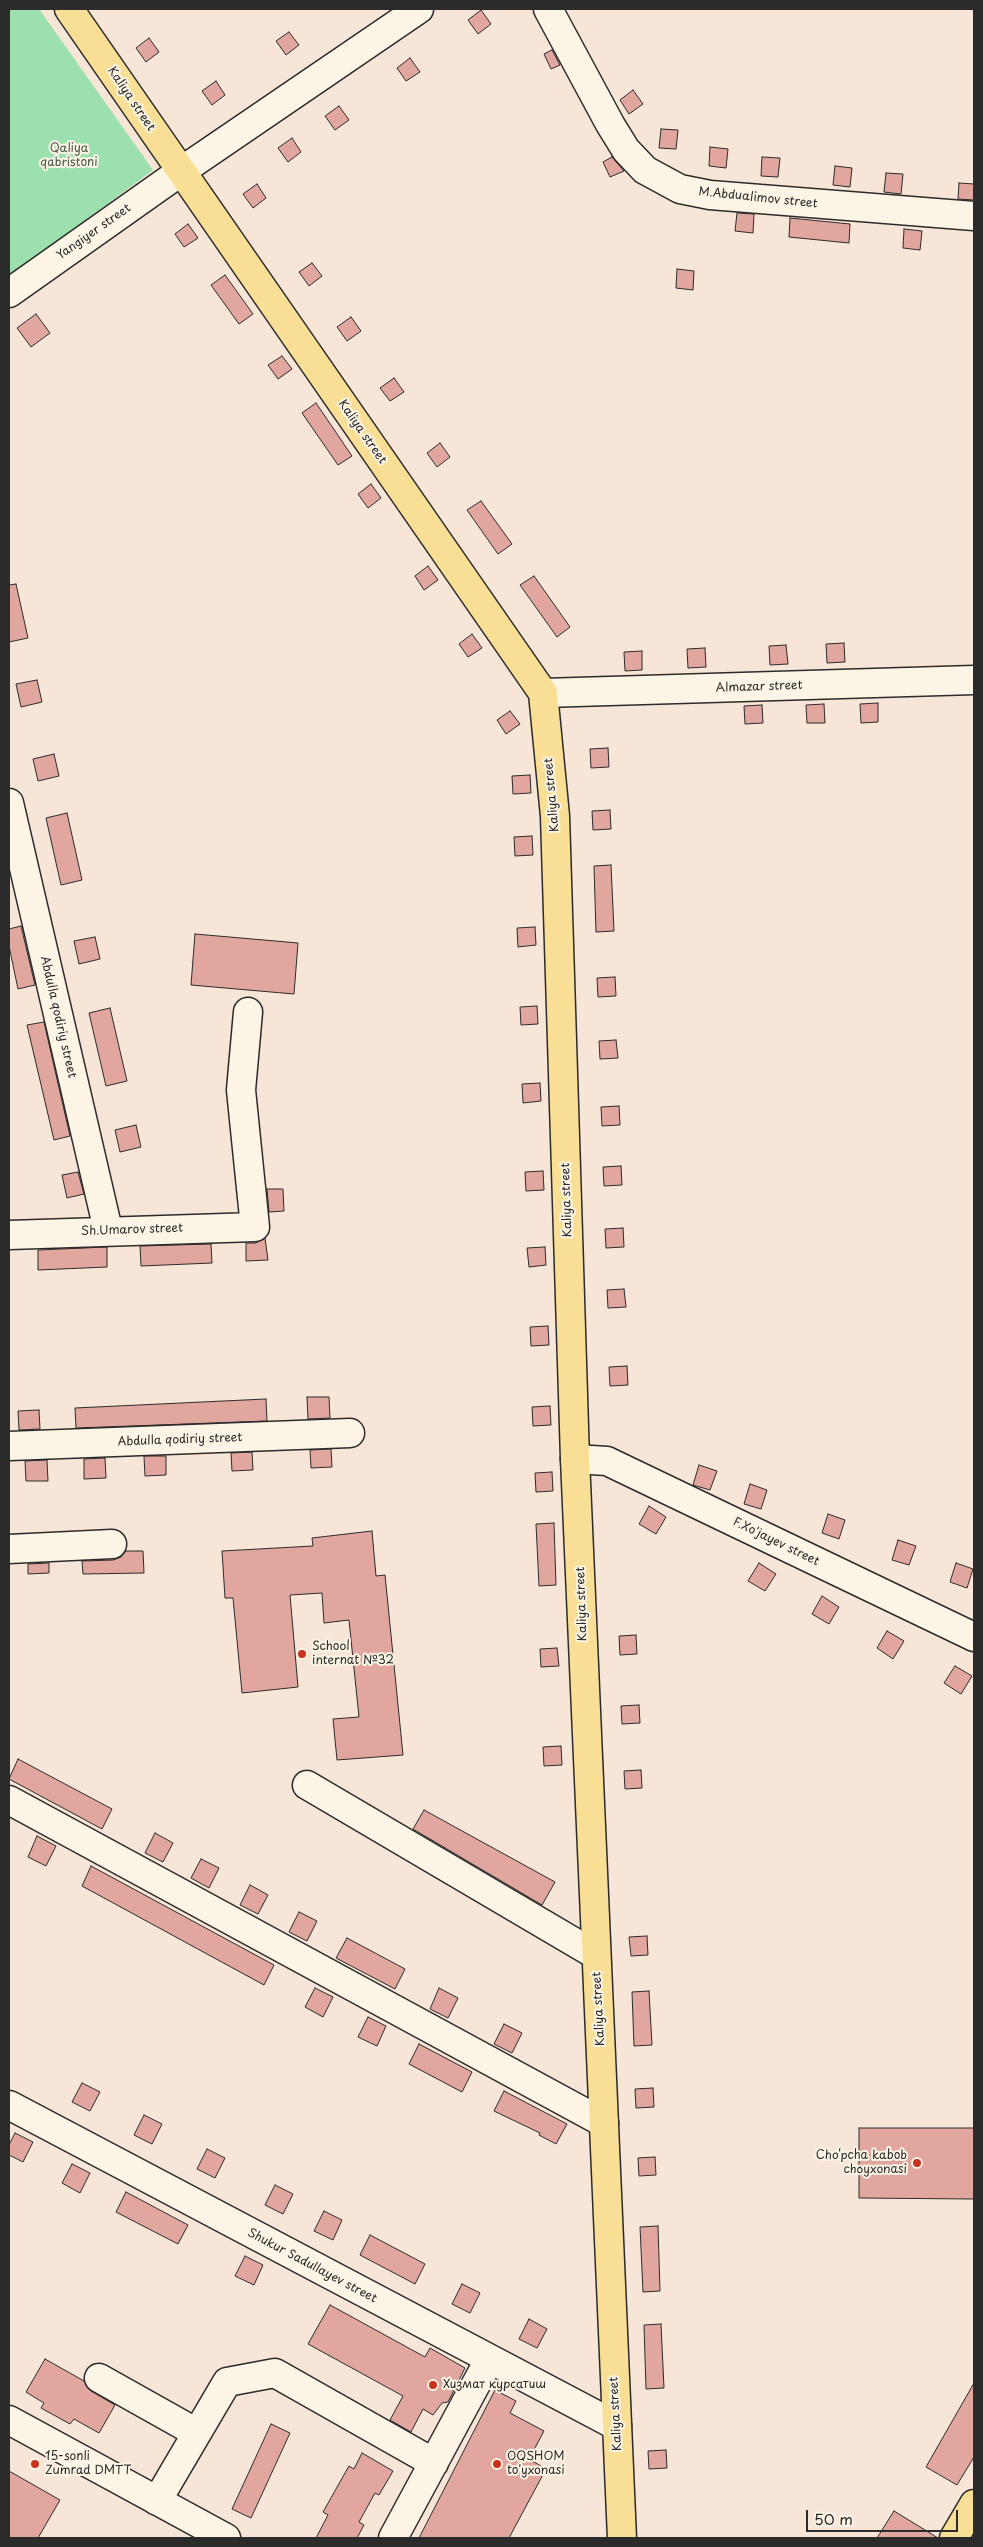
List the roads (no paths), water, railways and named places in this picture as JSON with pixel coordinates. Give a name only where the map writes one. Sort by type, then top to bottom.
[{"type":"main road","name":"Kaliya street","points":[[68,9],[543,693],[555,816],[575,1459],[622,2538]]},
{"type":"main road","points":[[954,2538],[974,2504]]},
{"type":"street","name":"Yangiyer street","points":[[9,293],[180,172],[419,9]]},
{"type":"street","name":"M.Abdualimov street","points":[[548,9],[626,150],[645,170],[680,189],[710,195],[974,216]]},
{"type":"street","name":"Almazar street","points":[[543,693],[974,680]]},
{"type":"street","name":"Abdulla qodiriy street","points":[[9,803],[108,1230]]},
{"type":"street","name":"Sh.Umarov street","points":[[9,1235],[108,1230],[255,1227],[241,1090],[248,1012]]},
{"type":"street","name":"Abdulla qodiriy street","points":[[9,1446],[350,1433]]},
{"type":"street","name":"F.Хo'jayev street","points":[[575,1459],[607,1461],[974,1637]]},
{"type":"street","points":[[9,1548],[112,1544]]},
{"type":"street","points":[[307,1785],[596,1955]]},
{"type":"street","points":[[9,1800],[604,2123]]},
{"type":"street","name":"Shukur Sadullayev street","points":[[9,2105],[617,2426]]},
{"type":"street","points":[[393,2538],[489,2360]]},
{"type":"street","points":[[158,2501],[227,2382],[275,2373],[434,2463]]},
{"type":"street","points":[[98,2378],[197,2433]]},
{"type":"street","points":[[9,2420],[226,2538]]},
{"type":"place","name":"School internat №32","points":[[302,1654]]},
{"type":"place","name":"Cho‘pcha kabob choyxonasi","points":[[917,2163]]},
{"type":"place","name":"Хизмат курсатиш","points":[[433,2385]]},
{"type":"place","name":"15-sonli Zumrad DMTT","points":[[35,2464]]},
{"type":"place","name":"OQSHOM to'yxonasi","points":[[497,2464]]},
{"type":"park label","name":"Qaliya qabristoni","points":[[69,156]]}]
